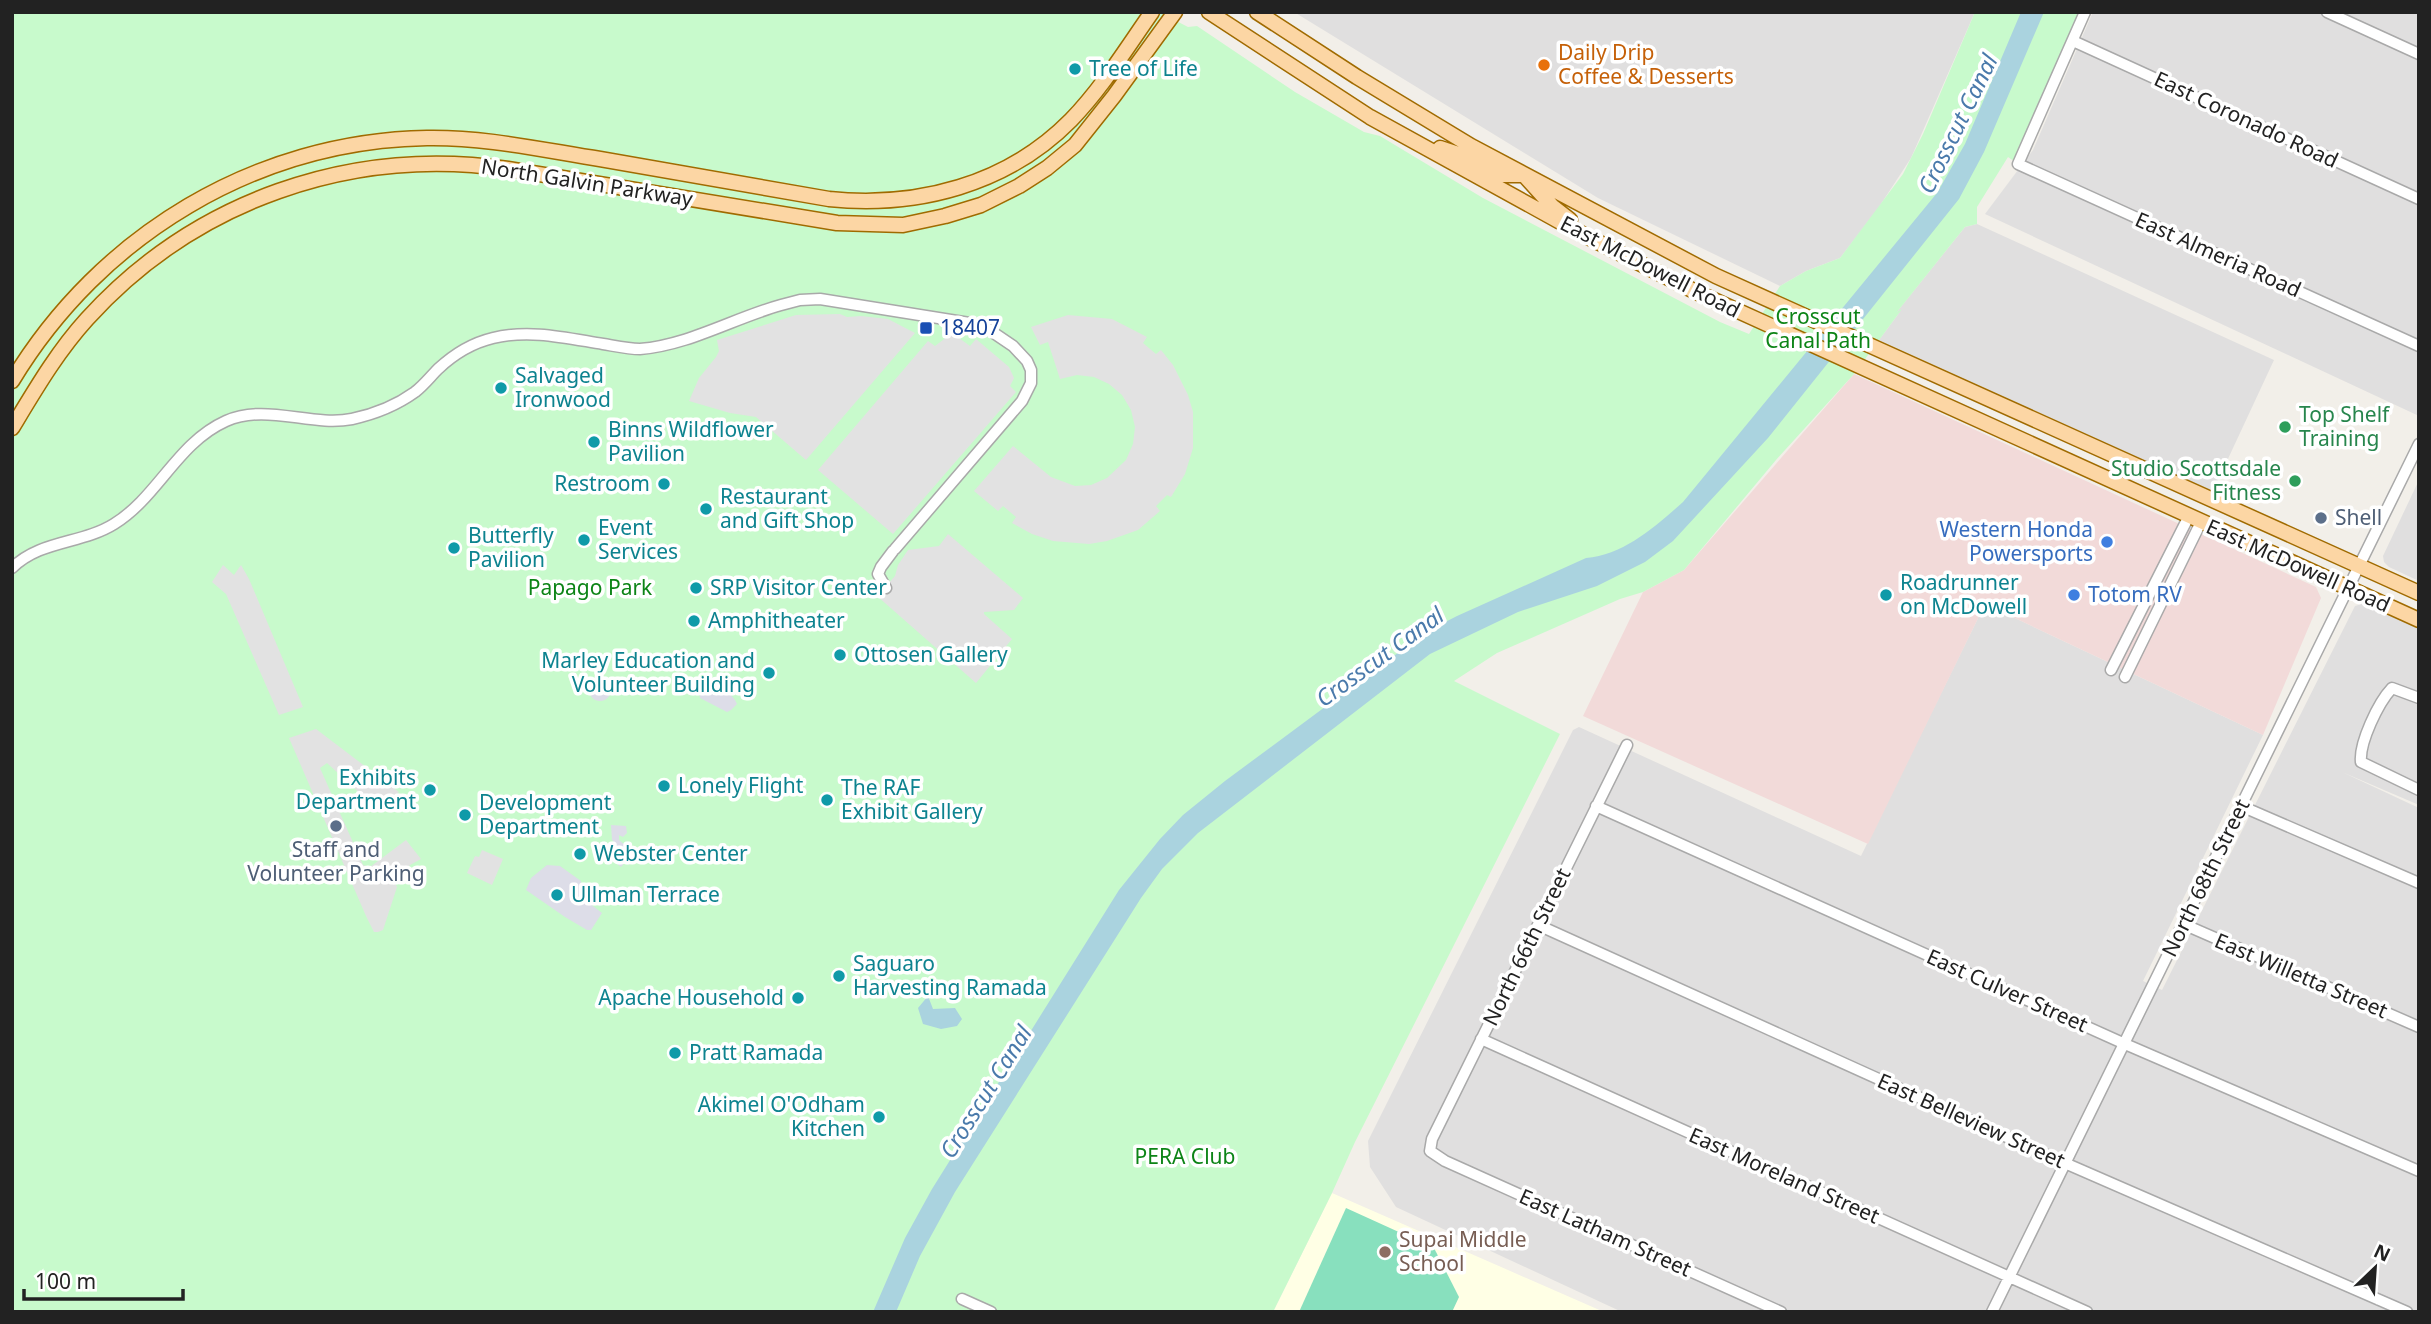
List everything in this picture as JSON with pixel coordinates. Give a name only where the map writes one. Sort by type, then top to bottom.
[{"type":"main road","name":"North Galvin Parkway","points":[[12,381],[59,314],[88,282],[120,254],[170,216],[199,199],[235,180],[288,162],[330,150],[372,143],[450,139],[500,143],[829,199],[875,201],[920,198],[965,186],[992,175],[1046,142],[1084,105],[1152,12]]},
{"type":"main road","name":"North Galvin Parkway","points":[[12,428],[39,383],[76,331],[126,279],[198,227],[241,204],[279,189],[360,169],[407,164],[459,163],[836,223],[903,225],[963,212],[998,197],[1032,178],[1062,156],[1086,134],[1175,12]]},
{"type":"main road","name":"East McDowell Road","points":[[1209,12],[1370,117],[1605,246],[1694,291],[2419,620]]},
{"type":"main road","name":"East McDowell Road","points":[[1256,12],[1436,126],[1716,276],[2419,593]]},
{"type":"main road","points":[[1408,138],[1458,154],[1496,175],[1524,175],[1552,206],[1605,246]]},
{"type":"main road","points":[[2165,506],[2175,482]]},
{"type":"street","points":[[2073,41],[2085,12]]},
{"type":"street","points":[[2327,12],[2419,54]]},
{"type":"street","name":"East Almeria Road","points":[[2073,41],[2018,164],[2419,346]]},
{"type":"street","name":"East Coronado Road","points":[[2073,41],[2419,199]]},
{"type":"street","points":[[12,568],[40,549],[95,533],[112,525],[134,508],[199,436],[229,419],[258,414],[330,421],[351,419],[380,411],[417,391],[452,357],[468,347],[495,337],[536,333],[638,349],[662,346],[770,308],[800,300],[820,299],[982,325],[1019,352],[1031,370],[1029,390],[968,467],[881,567],[878,574],[886,589]]},
{"type":"street","name":"North 68th Street","points":[[1992,1312],[2419,444]]},
{"type":"street","points":[[2112,670],[2195,519]]},
{"type":"street","points":[[2125,677],[2195,519]]},
{"type":"street","points":[[2419,698],[2392,688],[2383,698],[2360,752],[2361,762],[2419,790]]},
{"type":"street","name":"North 66th Street","points":[[1430,1151],[1432,1139],[1627,745]]},
{"type":"street","name":"East Culver Street","points":[[1596,806],[2125,1044],[2419,1171]]},
{"type":"street","points":[[2241,806],[2419,883]]},
{"type":"street","name":"East Willetta Street","points":[[2183,924],[2419,1027]]},
{"type":"street","name":"East Belleview Street","points":[[1538,925],[2065,1163],[2407,1312]]},
{"type":"street","name":"East Moreland Street","points":[[1481,1039],[2087,1312]]},
{"type":"street","name":"East Latham Street","points":[[1430,1151],[1445,1161],[1781,1312]]},
{"type":"street","points":[[962,1299],[991,1312]]},
{"type":"shaded area","points":[[1294,12],[1975,12],[1911,158],[1877,210],[1840,258],[1806,271],[1780,286],[1598,198]]},
{"type":"shaded area","points":[[2093,12],[2419,12],[2419,416],[1985,214],[2033,150]]},
{"type":"shaded area","points":[[1977,224],[2274,360],[2213,491],[1879,340],[1899,313],[1892,318],[1965,227]]},
{"type":"shaded area","points":[[840,314],[847,317],[888,319],[915,333],[806,460],[756,417],[730,413],[689,401],[699,378],[719,351],[717,340],[796,315]]},
{"type":"shaded area","points":[[1068,315],[1112,319],[1147,337],[1143,343],[1156,354],[1161,350],[1173,365],[1193,412],[1193,448],[1185,474],[1171,497],[1167,495],[1156,506],[1160,511],[1138,530],[1089,544],[1053,541],[1032,534],[1012,523],[1016,517],[1003,506],[998,511],[974,491],[1013,446],[1051,477],[1075,486],[1091,485],[1107,478],[1126,460],[1133,444],[1135,427],[1131,410],[1122,395],[1109,384],[1094,377],[1077,375],[1060,379],[1048,342],[1040,345],[1031,327]]},
{"type":"shaded area","points":[[952,333],[970,346],[976,339],[1009,367],[1014,378],[1010,386],[1016,392],[893,534],[818,470],[928,341],[935,346]]},
{"type":"shaded area","points":[[1854,374],[2316,587],[2321,598],[2263,735],[1985,604],[1868,844],[1583,716],[1643,592],[1684,570]]},
{"type":"shaded area","points":[[2419,480],[2419,581],[2389,567],[2383,556]]},
{"type":"shaded area","points":[[948,534],[1023,598],[1014,610],[984,612],[1012,639],[976,683],[877,596],[895,576],[898,565],[908,550],[939,546]]},
{"type":"shaded area","points":[[223,565],[234,575],[241,565],[249,579],[303,707],[279,715],[226,594],[212,582]]},
{"type":"shaded area","points":[[2365,603],[2419,628],[2419,805],[2342,772],[2419,808],[2419,1312],[1622,1312],[1396,1207],[1370,1167],[1368,1141],[1573,730],[1579,727],[1861,856],[1985,604],[2263,735],[2143,981],[2162,990],[2355,606]]},
{"type":"shaded area","points":[[706,676],[719,680],[735,700],[737,704],[731,710],[727,712],[700,698],[697,682]]},
{"type":"shaded area","points":[[596,679],[604,679],[611,686],[611,694],[604,701],[596,701],[589,694],[589,686]]},
{"type":"shaded area","name":"Staff and Volunteer Parking","points":[[316,729],[399,792],[379,811],[327,763],[320,768],[363,865],[370,867],[406,840],[421,859],[410,865],[394,881],[397,887],[383,930],[378,932],[374,932],[366,916],[289,738]]},
{"type":"shaded area","points":[[611,825],[626,826],[627,833],[623,837],[619,835],[619,840],[633,852],[621,867],[616,863],[624,853],[614,847],[616,844],[612,840]]},
{"type":"shaded area","name":"Staff and Volunteer Parking","points":[[482,850],[503,859],[492,885],[467,873],[475,856],[479,857]]},
{"type":"shaded area","name":"Ullman Terrace","points":[[547,865],[560,866],[581,881],[580,900],[602,913],[591,930],[565,917],[526,890],[531,878]]},
{"type":"shaded area","name":"Supai Middle School","points":[[1332,1193],[1604,1312],[1273,1312]]},
{"type":"green space","name":"Papago Park","points":[[12,12],[1159,12],[1188,27],[1197,26],[1295,92],[1364,132],[1380,136],[1483,198],[1720,322],[1749,334],[1780,286],[1806,271],[1840,258],[1903,174],[1975,12],[2085,12],[2018,164],[2008,157],[1977,207],[1977,224],[1965,227],[1897,312],[1902,309],[1854,374],[1776,460],[1684,570],[1643,592],[1620,599],[1497,653],[1454,681],[1560,734],[1355,1142],[1273,1312],[12,1312]]},
{"type":"green space","points":[[1346,1208],[1434,1248],[1459,1297],[1452,1312],[1299,1312]]},
{"type":"water","points":[[2021,12],[2044,12],[1984,152],[1959,199],[1768,438],[1673,541],[1645,562],[1597,586],[1518,612],[1430,654],[1198,833],[1162,869],[1141,898],[955,1192],[920,1256],[896,1312],[873,1312],[905,1238],[932,1189],[1119,890],[1160,839],[1183,815],[1225,781],[1426,632],[1586,558],[1600,556],[1626,545],[1639,538],[1683,502],[1937,193],[1965,144]]},
{"type":"water","points":[[928,996],[933,1009],[955,1008],[962,1019],[957,1026],[941,1029],[923,1024],[918,1008]]},
{"type":"place","name":"Daily Drip Coffee & Desserts","points":[[1544,65]]},
{"type":"place","name":"Tree of Life","points":[[1075,69]]},
{"type":"place","name":"18407","points":[[926,328]]},
{"type":"place","name":"Salvaged Ironwood","points":[[501,388]]},
{"type":"place","name":"Top Shelf Training","points":[[2285,427]]},
{"type":"place","name":"Binns Wildflower Pavilion","points":[[594,442]]},
{"type":"place","name":"Studio Scottsdale Fitness","points":[[2295,481]]},
{"type":"place","name":"Restroom","points":[[664,484]]},
{"type":"place","name":"Restaurant and Gift Shop","points":[[706,509]]},
{"type":"place","name":"Shell","points":[[2321,518]]},
{"type":"place","name":"Event Services","points":[[584,540]]},
{"type":"place","name":"Western Honda Powersports","points":[[2107,542]]},
{"type":"place","name":"Butterfly Pavilion","points":[[454,548]]},
{"type":"place","name":"SRP Visitor Center","points":[[696,588]]},
{"type":"place","name":"Roadrunner on McDowell","points":[[1886,595]]},
{"type":"place","name":"Totom RV","points":[[2074,595]]},
{"type":"place","name":"Amphitheater","points":[[694,621]]},
{"type":"place","name":"Ottosen Gallery","points":[[840,655]]},
{"type":"place","name":"Marley Education and Volunteer Building","points":[[769,673]]},
{"type":"place","name":"Lonely Flight","points":[[664,786]]},
{"type":"place","name":"Exhibits Department","points":[[430,790]]},
{"type":"place","name":"The RAF Exhibit Gallery","points":[[827,800]]},
{"type":"place","name":"Development Department","points":[[465,815]]},
{"type":"place","name":"Staff and Volunteer Parking","points":[[336,826]]},
{"type":"place","name":"Webster Center","points":[[580,854]]},
{"type":"place","name":"Ullman Terrace","points":[[557,895]]},
{"type":"place","name":"Saguaro Harvesting Ramada","points":[[839,976]]},
{"type":"place","name":"Apache Household","points":[[798,998]]},
{"type":"place","name":"Pratt Ramada","points":[[675,1053]]},
{"type":"place","name":"Akimel O'Odham Kitchen","points":[[879,1117]]},
{"type":"place","name":"Supai Middle School","points":[[1385,1252]]},
{"type":"water label","name":"Crosscut Canal","points":[[1958,124]]},
{"type":"water label","name":"Crosscut Canal","points":[[1380,657]]},
{"type":"water label","name":"Crosscut Canal","points":[[986,1092]]},
{"type":"park label","name":"Crosscut Canal Path","points":[[1818,329]]},
{"type":"park label","name":"PERA Club","points":[[1185,1157]]}]
